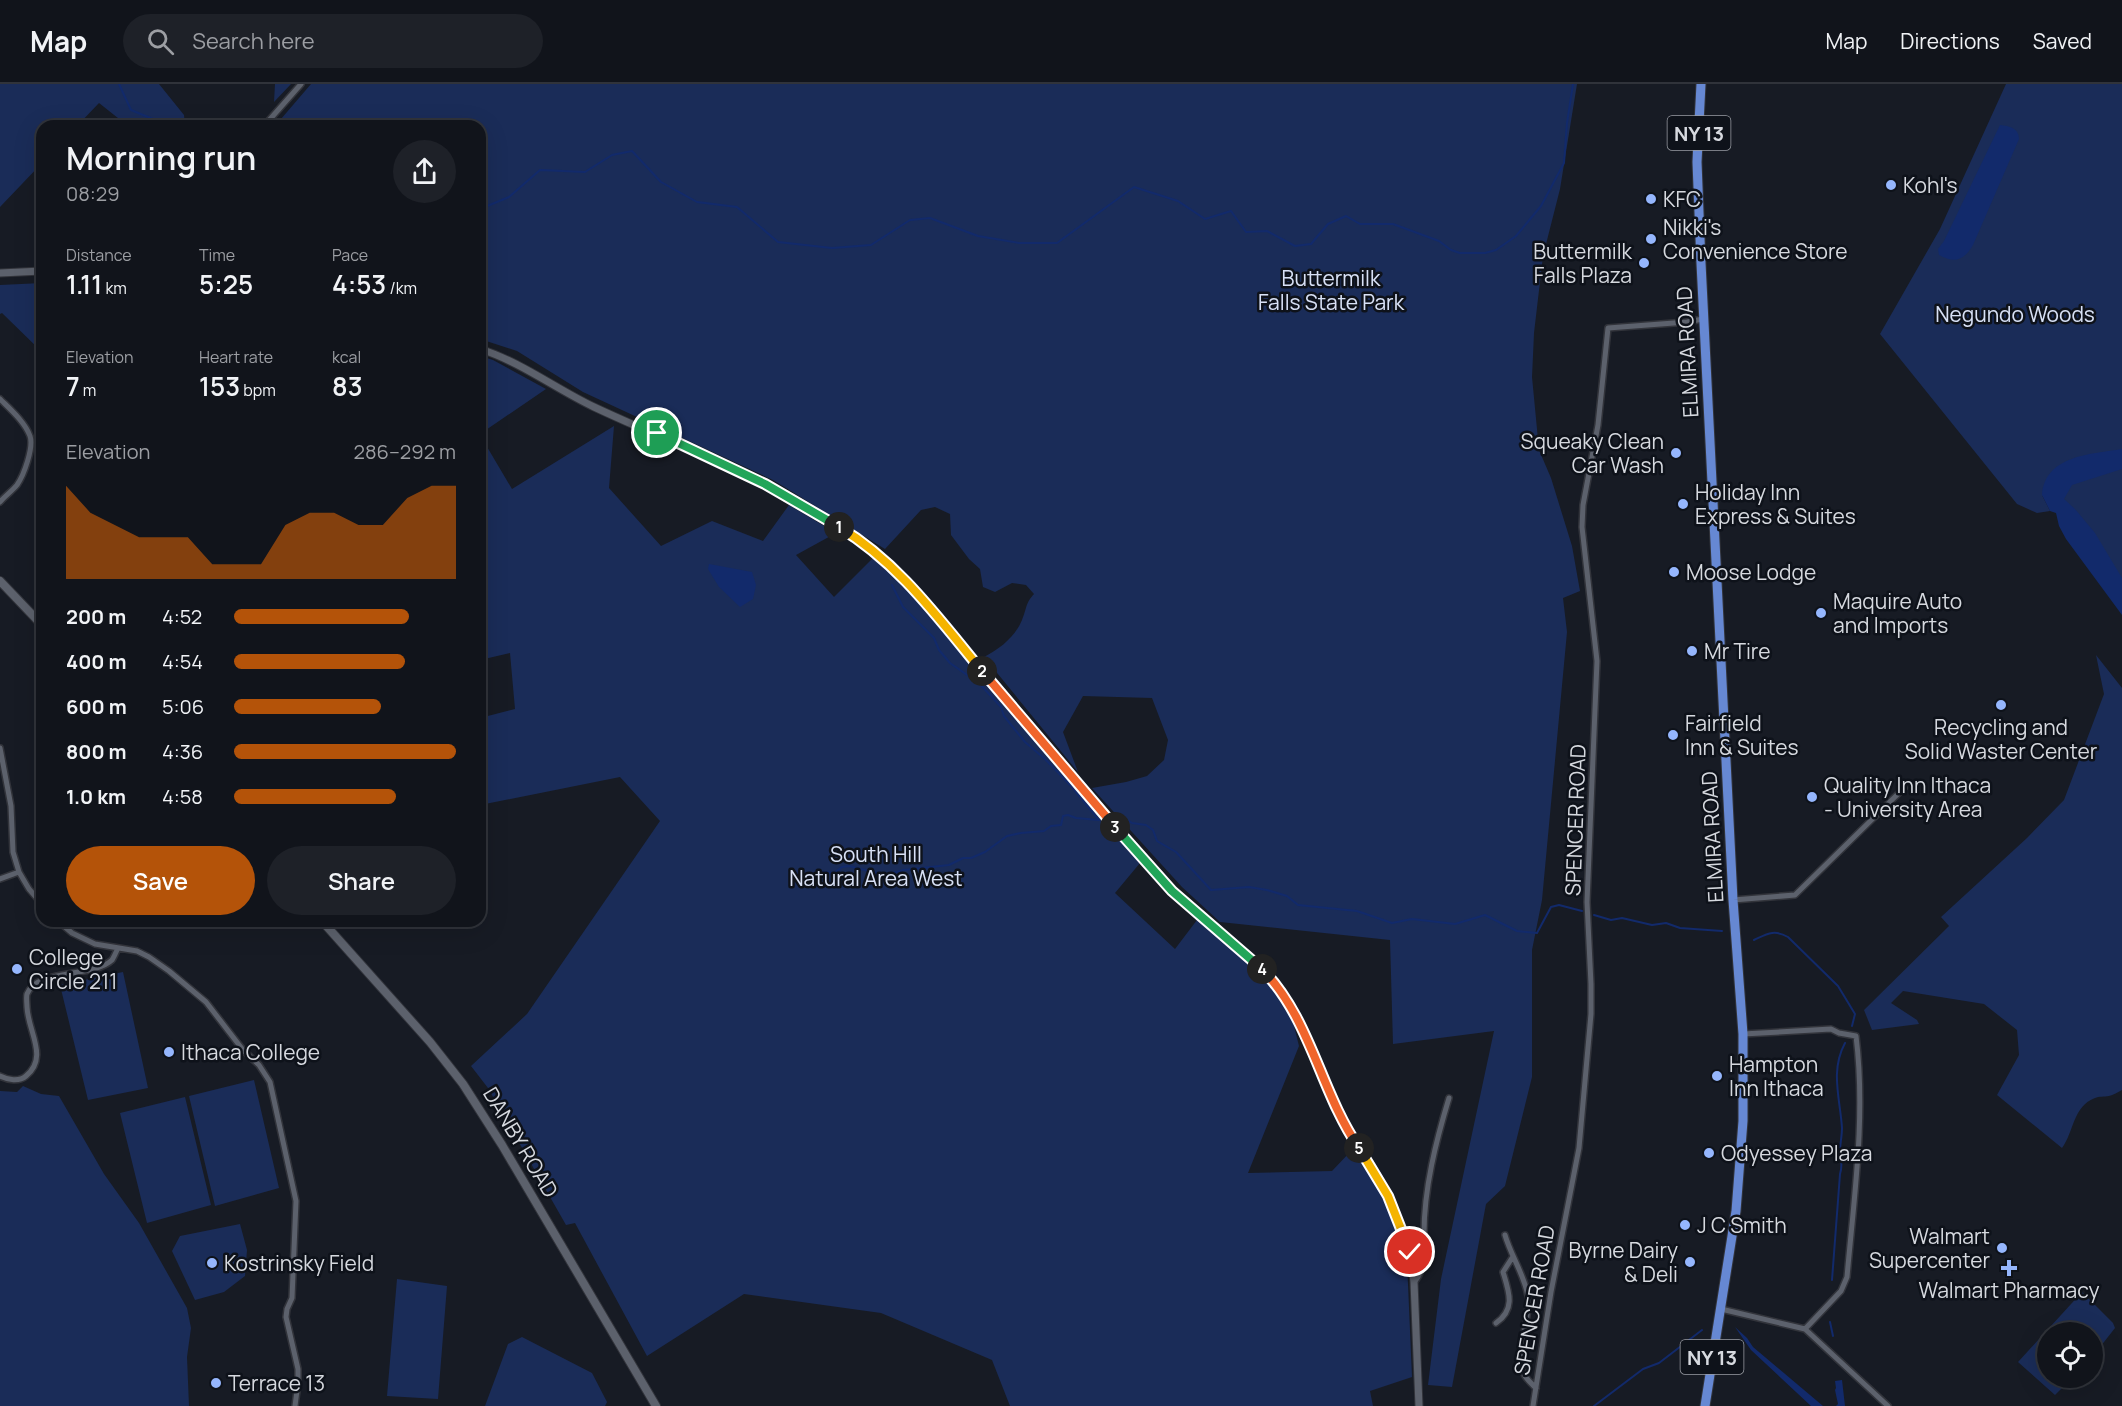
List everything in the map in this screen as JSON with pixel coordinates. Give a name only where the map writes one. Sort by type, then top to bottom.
[{"type":"highway","name":"ELMIRA ROAD","points":[[1701,84],[1697,162],[1733,900],[1743,1034],[1741,1159],[1733,1239],[1705,1406]]},
{"type":"main road","points":[[0,581],[36,619]]},
{"type":"main road","name":"DANBY ROAD","points":[[327,927],[430,1042],[463,1084],[502,1145],[656,1406]]},
{"type":"street","points":[[269,120],[301,84]]},
{"type":"street","points":[[0,273],[36,271]]},
{"type":"street","name":"SPENCER ROAD","points":[[1533,1406],[1551,1292],[1579,1148],[1589,1041],[1591,984],[1587,902],[1596,661],[1582,527],[1598,425],[1608,328],[1704,319]]},
{"type":"street","points":[[486,351],[509,360],[594,407],[694,450],[772,488],[847,532],[893,568],[1119,833],[1201,917],[1258,965],[1282,992],[1312,1049],[1333,1104],[1388,1196],[1410,1252],[1414,1282],[1419,1406]]},
{"type":"street","points":[[0,399],[16,415],[31,437],[26,468],[17,485],[0,502]]},
{"type":"street","points":[[0,748],[10,806],[13,852],[19,872],[36,897]]},
{"type":"street","points":[[1733,900],[1795,895],[1904,788]]},
{"type":"street","points":[[0,879],[19,872]]},
{"type":"street","points":[[65,927],[95,944],[137,951],[149,957],[206,1002],[243,1050],[259,1065],[270,1082],[296,1201],[292,1298],[286,1317],[298,1370],[295,1406]]},
{"type":"street","points":[[0,1076],[22,1080],[37,1062],[37,1049],[28,1017],[27,994],[35,984],[46,979],[100,966],[112,960],[118,948]]},
{"type":"street","points":[[1743,1034],[1831,1029],[1856,1036],[1860,1092],[1859,1137],[1847,1277],[1841,1291],[1804,1329]]},
{"type":"street","points":[[1414,1282],[1420,1276],[1422,1267],[1424,1211],[1449,1098]]},
{"type":"street","points":[[1505,1235],[1513,1258],[1521,1271],[1528,1299],[1521,1364],[1523,1372],[1536,1388]]},
{"type":"street","points":[[1496,1323],[1502,1319],[1510,1301],[1503,1272],[1513,1258]]},
{"type":"street","points":[[1721,1309],[1804,1329],[1888,1406]]},
{"type":"green space","points":[[0,84],[159,84],[184,115],[184,120],[120,120],[99,103],[83,120],[36,120],[36,169],[0,207]]},
{"type":"green space","points":[[275,84],[291,84],[274,102]]},
{"type":"green space","name":"Buttermilk Falls State Park","points":[[311,84],[1577,84],[1560,189],[1543,256],[1534,333],[1532,377],[1539,450],[1551,478],[1572,546],[1580,591],[1563,598],[1567,632],[1542,900],[1532,950],[1532,1077],[1505,1186],[1486,1204],[1452,1387],[1428,1385],[1441,1279],[1494,1031],[1393,1044],[1390,940],[1220,922],[1182,887],[1092,788],[1147,776],[1164,760],[1168,740],[1152,698],[1083,696],[1063,732],[1078,772],[984,657],[1001,646],[1015,632],[1034,594],[1026,585],[1012,583],[995,592],[983,587],[980,569],[969,559],[951,535],[950,514],[935,507],[921,510],[885,549],[773,480],[583,392],[517,351],[486,341],[486,120],[280,120]]},
{"type":"green space","name":"Negundo Woods","points":[[2006,84],[2122,84],[2122,597],[2101,567],[2042,495],[2050,511],[2037,513],[2017,504],[1880,334],[1940,229]]},
{"type":"green space","points":[[36,283],[36,346],[2,313],[0,314],[0,285]]},
{"type":"green space","points":[[486,358],[546,389],[486,430]]},
{"type":"green space","name":"South Hill Natural Area West","points":[[614,426],[609,488],[661,546],[712,521],[763,541],[789,505],[836,533],[796,555],[834,597],[874,557],[900,580],[1140,863],[1115,893],[1175,949],[1197,920],[1265,976],[1292,1018],[1299,1046],[1248,1173],[1332,1171],[1352,1150],[1373,1177],[1407,1261],[1412,1377],[1370,1391],[1373,1406],[1010,1406],[992,1360],[881,1313],[744,1294],[647,1356],[575,1223],[566,1225],[488,1088],[471,1066],[527,1014],[660,821],[620,777],[486,804],[486,716],[515,709],[510,653],[486,659],[486,445],[512,489]]},
{"type":"green space","points":[[2096,655],[2122,688],[2122,1090],[2109,1096],[2095,1098],[2082,1107],[2062,1148],[1997,1095],[2019,1055],[2017,1030],[1984,1004],[1903,991],[1891,1003],[1917,1020],[1919,1024],[1872,1030],[1864,1010],[1949,926],[1941,917],[2027,838],[2064,800],[2104,694]]},
{"type":"green space","points":[[123,972],[148,1088],[88,1100],[60,985]]},
{"type":"green space","points":[[254,1080],[279,1188],[215,1206],[189,1096]]},
{"type":"green space","points":[[23,1086],[41,1094],[59,1096],[104,1174],[139,1223],[187,1308],[191,1328],[187,1357],[189,1406],[0,1406],[0,1091],[17,1092]]},
{"type":"green space","points":[[185,1097],[211,1205],[147,1223],[120,1113]]},
{"type":"green space","name":"Kostrinsky Field","points":[[240,1224],[247,1250],[245,1276],[224,1292],[195,1300],[172,1251],[180,1236]]},
{"type":"green space","points":[[397,1279],[447,1286],[438,1399],[387,1396]]},
{"type":"green space","points":[[2082,1292],[2113,1323],[2115,1328],[2103,1343],[2103,1322],[2055,1322]]},
{"type":"green space","points":[[522,1337],[592,1373],[607,1402],[605,1406],[485,1406],[508,1344]]},
{"type":"green space","points":[[2037,1341],[2037,1379],[2018,1362]]},
{"type":"green space","points":[[2047,1388],[2062,1388],[2055,1395]]},
{"type":"shaded area","points":[[2000,125],[2015,130],[2019,139],[1973,245],[1959,259],[1945,258],[1939,255],[1938,249]]},
{"type":"shaded area","points":[[2122,449],[2122,469],[2072,485],[2064,499],[2095,533],[2122,578],[2122,615],[2066,539],[2059,526],[2056,513],[2050,511],[2042,495],[2045,482],[2061,464],[2084,455]]},
{"type":"shaded area","points":[[709,564],[752,572],[756,585],[753,599],[740,607],[719,587],[708,569]]},
{"type":"shaded area","points":[[1735,1327],[1753,1347],[1823,1406],[1811,1406],[1751,1350]]},
{"type":"shaded area","points":[[1842,1380],[1845,1406],[1836,1406],[1838,1404],[1835,1381]]},
{"type":"waterway","points":[[119,84],[131,110],[155,120]]},
{"type":"waterway","points":[[486,207],[509,197],[540,170],[585,172],[612,155],[632,151],[661,182],[697,202],[737,207],[778,242],[832,248],[871,245],[910,220],[930,218],[978,236],[1019,243],[1057,243],[1134,187],[1178,201],[1205,219],[1231,211],[1246,232],[1267,231],[1295,246],[1311,244],[1328,224],[1346,216],[1360,224],[1393,224],[1439,241],[1451,250],[1460,253],[1485,253],[1496,250],[1516,236],[1541,206],[1564,163],[1573,84]]},
{"type":"waterway","points":[[892,585],[903,607],[934,638],[939,650],[950,663],[980,684],[1001,707],[1004,716],[1025,742],[1072,787],[1099,820]]},
{"type":"waterway","points":[[789,872],[795,872],[798,875],[834,873],[842,867],[849,866],[885,875],[904,870],[949,865],[963,858],[971,858],[985,852],[1007,836],[1044,831],[1051,826],[1061,825],[1063,816],[1099,820]]},
{"type":"waterway","points":[[1118,819],[1146,825],[1153,830],[1157,841],[1176,852],[1211,890],[1249,887],[1267,890],[1287,896],[1298,905],[1357,911],[1392,923],[1412,919],[1455,924],[1485,915],[1517,931],[1537,933],[1551,907],[1559,905],[1582,911]]},
{"type":"waterway","points":[[1594,915],[1611,920],[1622,918],[1652,925],[1666,923],[1680,928],[1722,931]]},
{"type":"waterway","points":[[1754,940],[1775,933],[1788,937],[1838,986],[1855,1014],[1852,1026]]},
{"type":"waterway","points":[[1832,1280],[1842,1165],[1840,1151],[1842,1128],[1837,1074],[1840,1053],[1845,1043]]},
{"type":"waterway","points":[[1830,1322],[1833,1336]]},
{"type":"waterway","points":[[1594,1406],[1643,1369],[1659,1363],[1702,1330]]},
{"type":"place","name":"Kohl's","points":[[1891,185]]},
{"type":"place","name":"KFC","points":[[1651,199]]},
{"type":"place","name":"Nikki's Convenience Store","points":[[1651,239]]},
{"type":"place","name":"Buttermilk Falls Plaza","points":[[1644,263]]},
{"type":"place","name":"Squeaky Clean Car Wash","points":[[1676,453]]},
{"type":"place","name":"Holiday Inn Express & Suites","points":[[1683,504]]},
{"type":"place","name":"Moose Lodge","points":[[1674,572]]},
{"type":"place","name":"Maquire Auto and Imports","points":[[1821,613]]},
{"type":"place","name":"Mr Tire","points":[[1692,651]]},
{"type":"place","name":"Recycling and Solid Waster Center","points":[[2001,705]]},
{"type":"place","name":"Fairfield Inn & Suites","points":[[1673,735]]},
{"type":"place","name":"Quality Inn Ithaca - University Area","points":[[1812,797]]},
{"type":"place","name":"College Circle 211","points":[[17,969]]},
{"type":"place","name":"Ithaca College","points":[[169,1052]]},
{"type":"place","name":"Hampton Inn Ithaca","points":[[1717,1076]]},
{"type":"place","name":"Odyessey Plaza","points":[[1709,1153]]},
{"type":"place","name":"J C Smith","points":[[1685,1225]]},
{"type":"place","name":"Walmart Supercenter","points":[[2002,1248]]},
{"type":"place","name":"Byrne Dairy & Deli","points":[[1690,1262]]},
{"type":"place","name":"Kostrinsky Field","points":[[212,1263]]},
{"type":"place","name":"Walmart Pharmacy","points":[[2009,1268]]},
{"type":"place","name":"Terrace 13","points":[[216,1383]]},
{"type":"route","points":[[657,433],[780,492],[847,532],[878,554],[914,590],[1119,833],[1172,891],[1271,978],[1293,1010],[1345,1127],[1379,1178],[1410,1252]]}]
